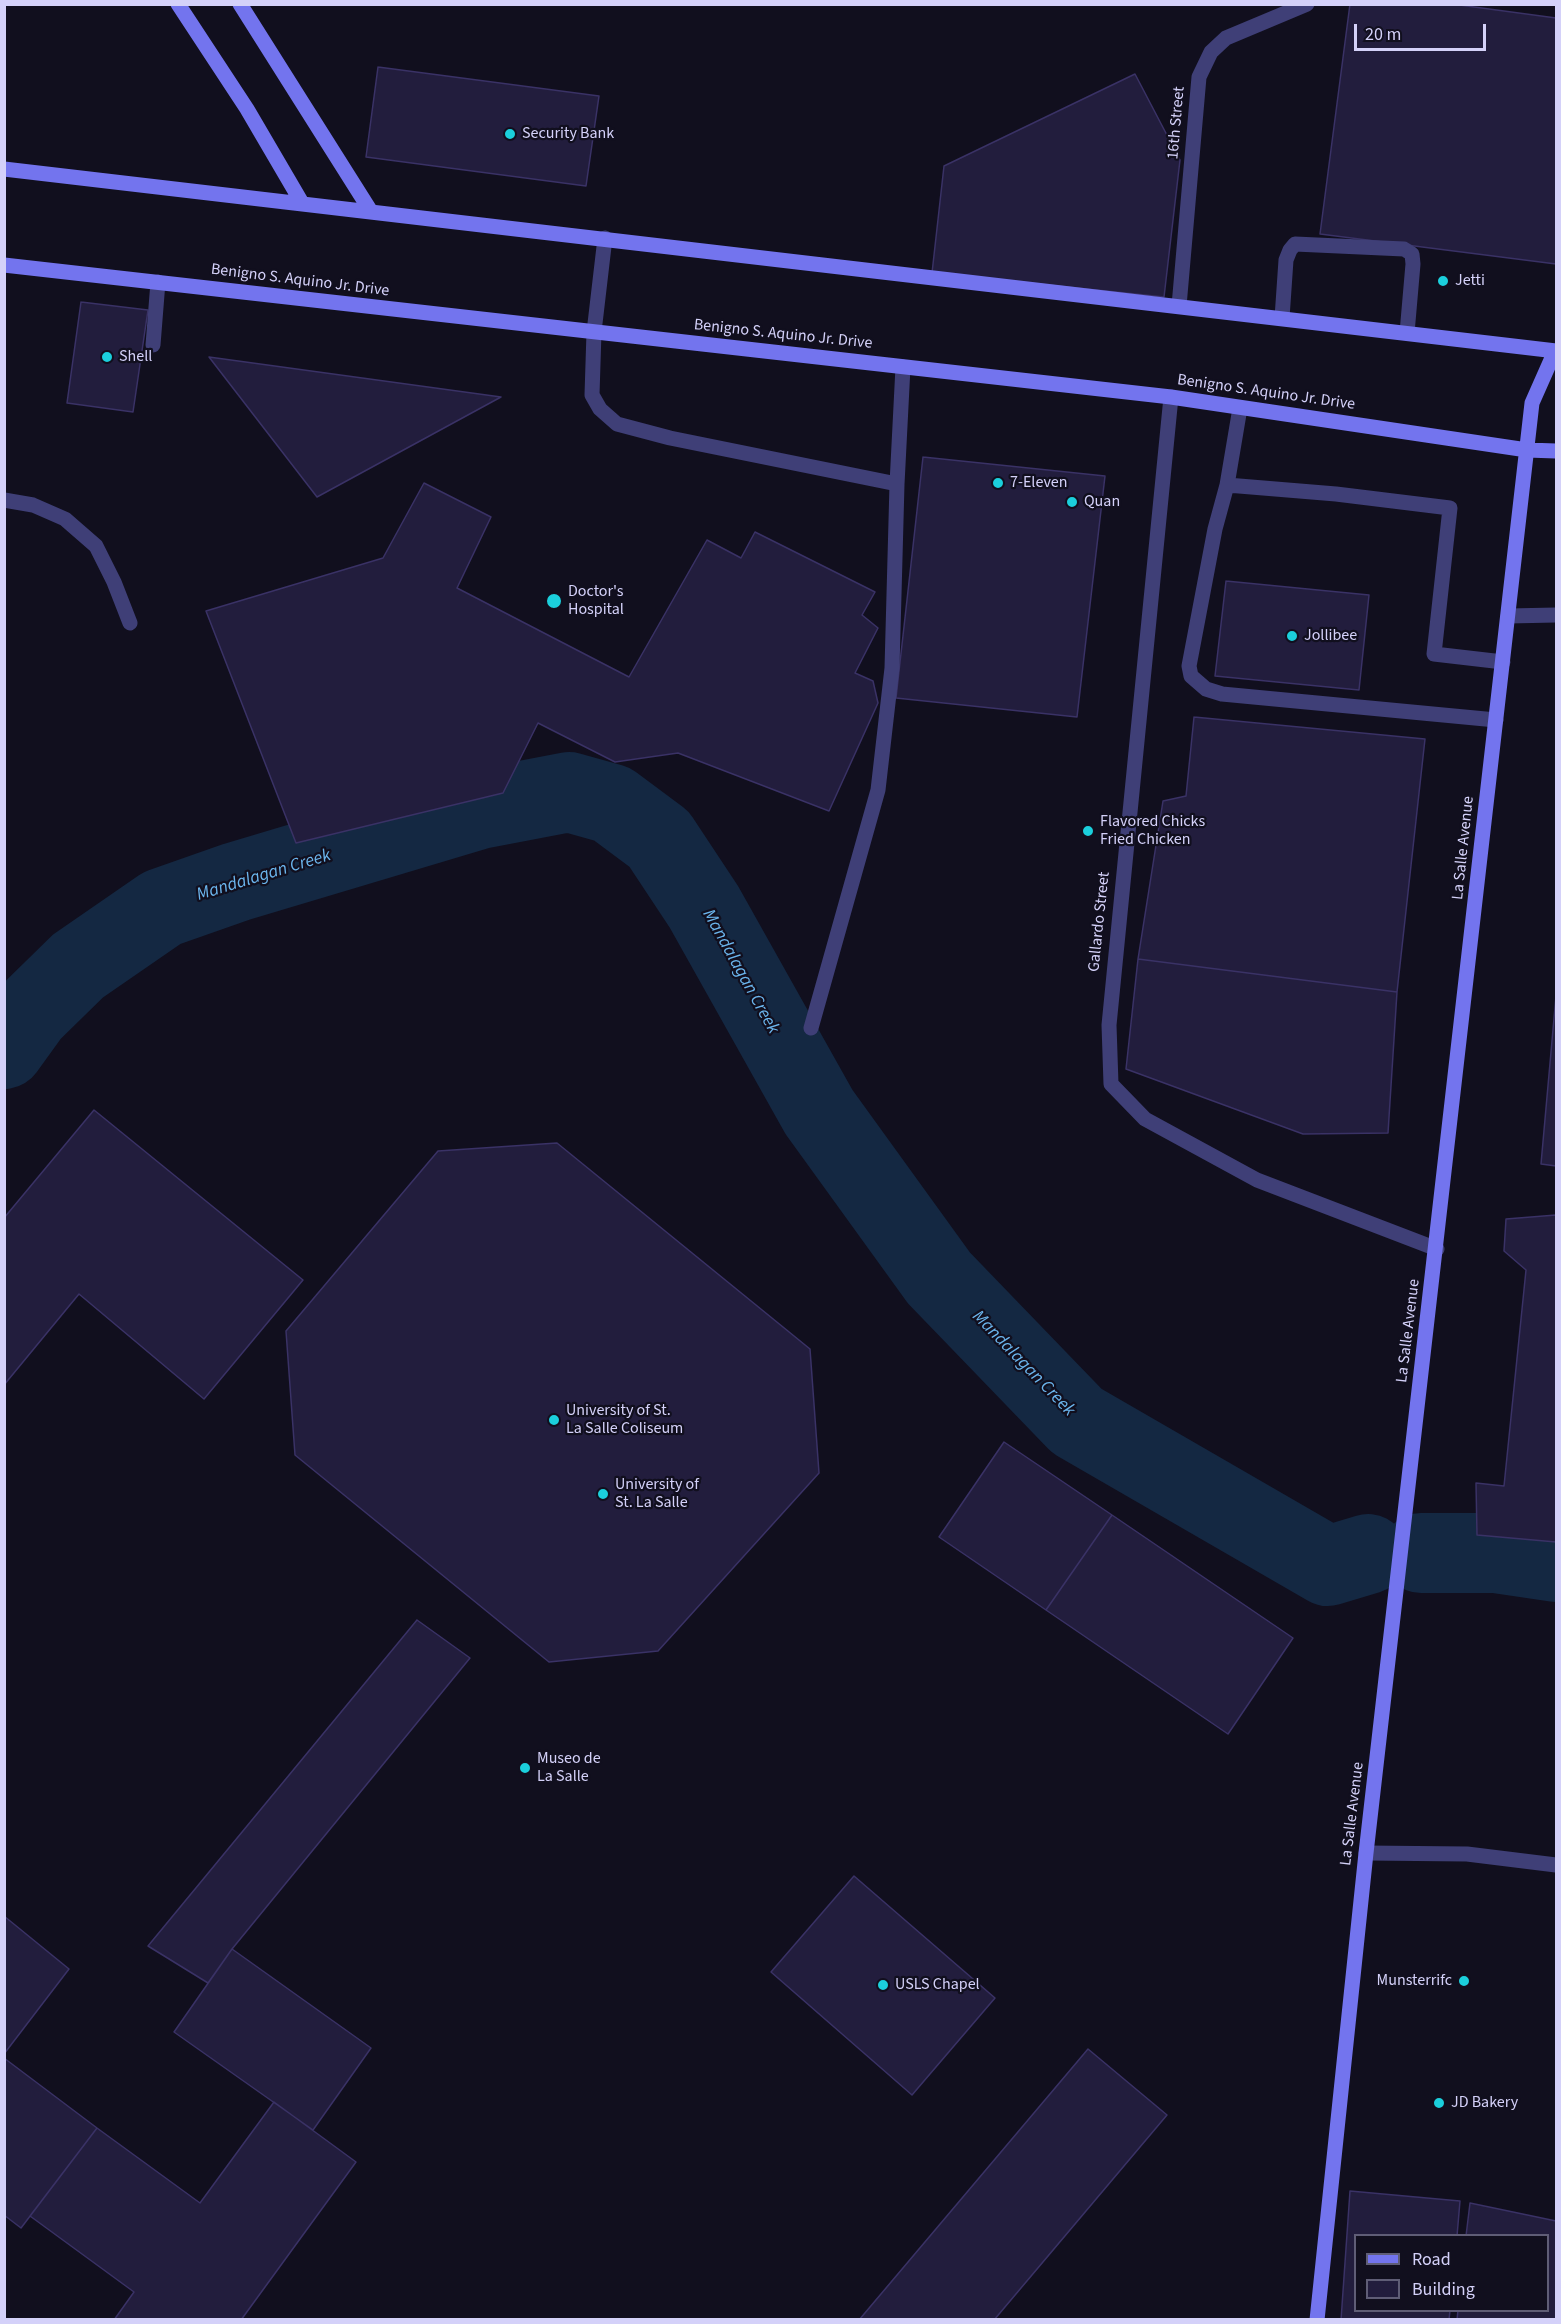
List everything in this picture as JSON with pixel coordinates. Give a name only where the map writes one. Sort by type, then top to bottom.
[{"type":"main road","points":[[177,4],[248,109],[302,203]]},
{"type":"main road","points":[[240,4],[370,210]]},
{"type":"main road","points":[[4,169],[370,210],[1556,351]]},
{"type":"main road","name":"Benigno S. Aquino Jr. Drive","points":[[4,265],[1171,397],[1527,450],[1557,451]]},
{"type":"main road","name":"La Salle Avenue","points":[[1317,2319],[1366,1853],[1532,404],[1556,351]]},
{"type":"street","name":"16th Street","points":[[1179,306],[1199,76],[1211,52],[1226,39],[1307,4]]},
{"type":"street","points":[[605,238],[594,332],[592,396],[600,409],[617,424],[670,438],[897,484]]},
{"type":"street","points":[[1282,318],[1286,261],[1295,244],[1404,249],[1412,254],[1413,264],[1407,333]]},
{"type":"street","points":[[153,345],[158,282]]},
{"type":"street","points":[[811,1028],[878,790],[892,668],[903,367]]},
{"type":"street","name":"Gallardo Street","points":[[1171,397],[1109,1025],[1112,1084],[1145,1119],[1257,1180],[1437,1248]]},
{"type":"street","points":[[1240,408],[1227,484],[1213,540],[1189,666],[1191,676],[1206,689],[1222,694],[1496,720]]},
{"type":"street","points":[[1227,484],[1450,508],[1434,654],[1503,662]]},
{"type":"street","points":[[4,500],[33,505],[66,519],[96,546],[114,582],[130,623]]},
{"type":"street","points":[[1508,616],[1557,615]]},
{"type":"street","points":[[1366,1853],[1467,1854],[1557,1865]]},
{"type":"building","points":[[1350,4],[1452,4],[1556,18],[1556,264],[1320,234]]},
{"type":"building","points":[[378,67],[599,96],[586,186],[366,157]]},
{"type":"building","points":[[1135,74],[1180,160],[1164,297],[932,273],[944,166]]},
{"type":"building","name":"Shell","points":[[81,302],[148,310],[133,412],[67,403]]},
{"type":"building","points":[[209,357],[501,397],[317,497]]},
{"type":"building","points":[[923,457],[1105,476],[1077,717],[896,698]]},
{"type":"building","name":"Doctor's Hospital","points":[[424,483],[491,517],[457,588],[629,677],[707,540],[741,558],[755,532],[875,592],[862,615],[878,628],[855,673],[873,681],[878,703],[829,811],[678,753],[615,762],[538,723],[503,793],[296,843],[206,611],[383,558]]},
{"type":"building","name":"Jollibee","points":[[1226,581],[1369,595],[1359,690],[1215,676]]},
{"type":"building","points":[[1194,717],[1425,739],[1397,992],[1138,959],[1163,801],[1186,796]]},
{"type":"building","points":[[1138,959],[1397,992],[1388,1133],[1303,1134],[1126,1069]]},
{"type":"building","points":[[1556,996],[1556,1166],[1541,1164]]},
{"type":"building","points":[[94,1110],[303,1280],[204,1399],[79,1294],[4,1385],[4,1218]]},
{"type":"building","name":"University of St. La Salle Coliseum","points":[[557,1143],[810,1349],[819,1473],[658,1651],[549,1662],[295,1455],[286,1331],[438,1151]]},
{"type":"building","points":[[1556,1215],[1556,1542],[1477,1535],[1476,1483],[1504,1486],[1526,1270],[1504,1251],[1506,1219]]},
{"type":"building","points":[[1004,1442],[1112,1515],[1046,1610],[939,1537]]},
{"type":"building","points":[[1112,1515],[1293,1638],[1228,1734],[1046,1610]]},
{"type":"building","points":[[417,1620],[470,1658],[232,1949],[208,1983],[148,1946]]},
{"type":"building","name":"USLS Chapel","points":[[854,1876],[995,1998],[912,2095],[771,1972]]},
{"type":"building","points":[[4,1916],[69,1969],[4,2054]]},
{"type":"building","points":[[232,1949],[371,2048],[313,2130],[174,2032]]},
{"type":"building","points":[[1088,2049],[1167,2115],[994,2320],[859,2320]]},
{"type":"building","points":[[4,2058],[97,2128],[21,2228],[4,2215]]},
{"type":"building","points":[[274,2102],[356,2162],[241,2320],[114,2320],[134,2292],[30,2216],[97,2128],[200,2203]]},
{"type":"building","points":[[1350,2191],[1460,2201],[1457,2234],[1354,2234],[1354,2312],[1450,2312],[1449,2320],[1341,2320]]},
{"type":"building","points":[[1470,2203],[1556,2221],[1556,2320],[1457,2320],[1458,2312],[1549,2312],[1549,2234],[1466,2234]]},
{"type":"waterway","name":"Mandalagan Creek","points":[[4,1049],[30,1013],[78,966],[162,908],[236,882],[480,809],[569,792],[612,804],[659,839],[704,907],[819,1112],[939,1278],[1077,1421],[1328,1566],[1368,1554]]},
{"type":"waterway","name":"Mandalagan Creek","points":[[1421,1553],[1495,1553],[1556,1562]]},
{"type":"place","name":"Security Bank","points":[[510,134]]},
{"type":"place","name":"Jetti","points":[[1443,281]]},
{"type":"place","name":"Shell","points":[[107,357]]},
{"type":"place","name":"7-Eleven","points":[[998,483]]},
{"type":"place","name":"Quan","points":[[1072,502]]},
{"type":"place","name":"Doctor's Hospital","points":[[554,601]]},
{"type":"place","name":"Jollibee","points":[[1292,636]]},
{"type":"place","name":"Flavored Chicks Fried Chicken","points":[[1088,831]]},
{"type":"place","name":"University of St. La Salle Coliseum","points":[[554,1420]]},
{"type":"place","name":"University of St. La Salle","points":[[603,1494]]},
{"type":"place","name":"Museo de La Salle","points":[[525,1768]]},
{"type":"place","name":"Munsterrifc","points":[[1464,1981]]},
{"type":"place","name":"USLS Chapel","points":[[883,1985]]},
{"type":"place","name":"JD Bakery","points":[[1439,2103]]}]
